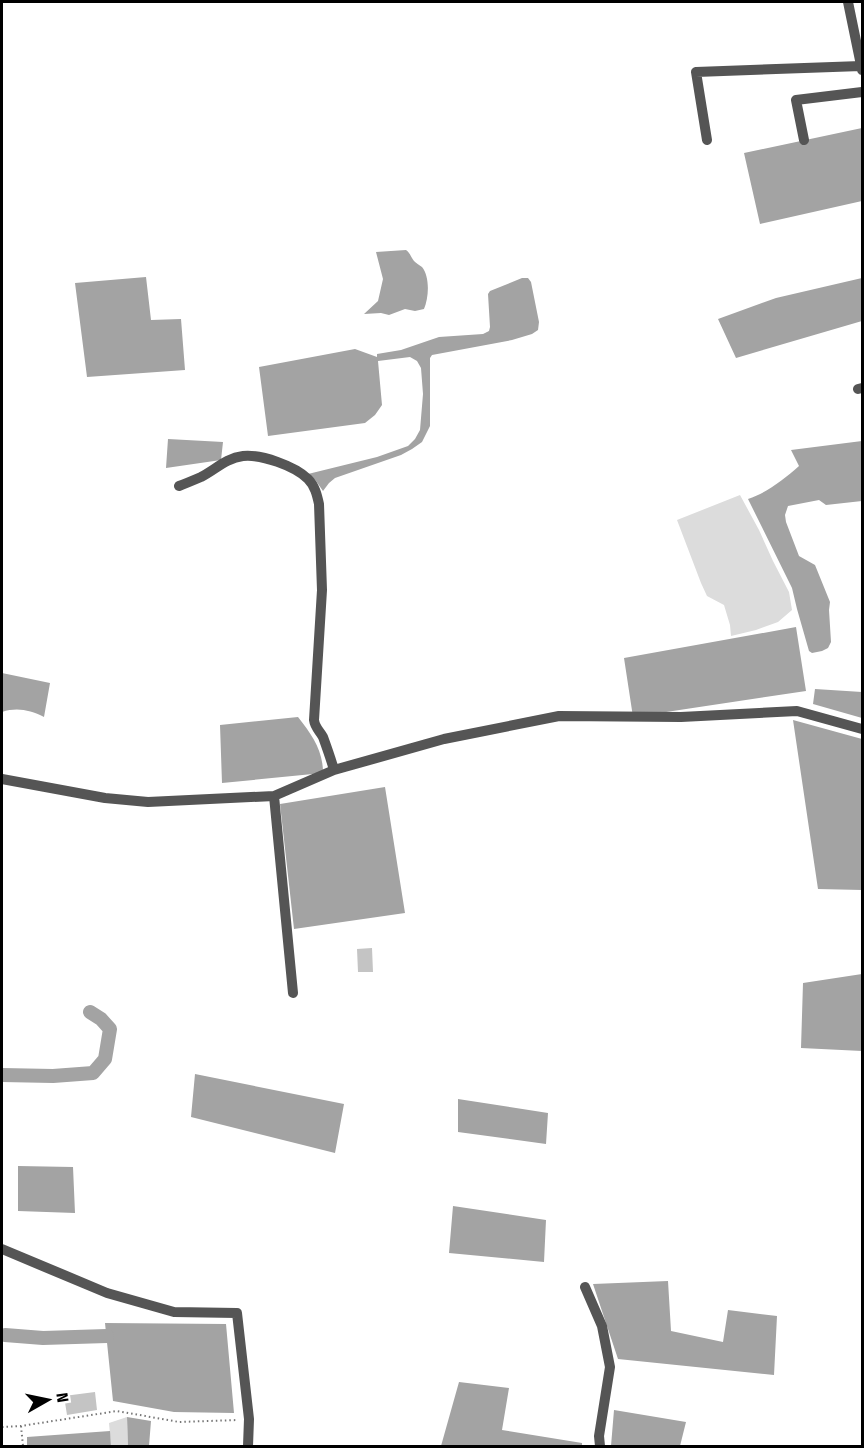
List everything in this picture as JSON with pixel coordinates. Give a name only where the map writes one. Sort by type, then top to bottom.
[{"type":"street","points":[[707,140],[696,72],[862,68],[848,2]]},
{"type":"street","points":[[804,140],[796,100],[862,92]]},
{"type":"street","points":[[179,486],[203,476],[223,462],[243,456],[271,459],[294,469],[308,479],[317,493],[322,590],[314,720],[315,728],[321,733],[334,770]]},
{"type":"street","points":[[2,779],[105,798],[148,802],[274,796],[334,770],[444,739],[559,716],[681,717],[797,711],[862,729]]},
{"type":"street","points":[[274,796],[293,993]]},
{"type":"street","points":[[2,1249],[107,1293],[174,1312],[237,1313],[249,1419],[248,1446]]},
{"type":"street","points":[[585,1287],[602,1326],[610,1367],[599,1436],[600,1446]]},
{"type":"path","points":[[2,1427],[117,1411],[179,1422],[249,1419]]},
{"type":"path","points":[[21,1426],[23,1446]]},
{"type":"shaded area","points":[[862,128],[862,201],[760,224],[744,153]]},
{"type":"shaded area","points":[[406,250],[425,271],[428,293],[424,309],[415,311],[405,309],[389,315],[364,314],[378,301],[383,279],[376,252]]},
{"type":"shaded area","points":[[146,277],[151,320],[181,319],[185,370],[87,377],[75,283]]},
{"type":"shaded area","points":[[522,278],[528,278],[531,282],[539,322],[538,330],[512,340],[432,355],[430,358],[430,426],[422,442],[412,449],[335,478],[323,491],[308,474],[377,457],[408,446],[415,439],[420,430],[423,394],[421,368],[417,361],[410,357],[378,361],[382,405],[365,423],[268,436],[259,367],[355,349],[377,357],[377,354],[401,350],[439,337],[483,334],[489,331],[490,327],[488,294],[490,291]]},
{"type":"shaded area","points":[[862,278],[862,321],[736,358],[718,319],[776,298]]},
{"type":"shaded area","points":[[168,439],[223,442],[221,460],[166,468]]},
{"type":"shaded area","points":[[862,441],[862,501],[826,505],[819,500],[788,506],[785,515],[799,556],[815,565],[830,602],[831,642],[828,648],[812,653],[809,651],[792,588],[748,499],[775,485],[799,466],[791,450]]},
{"type":"shaded area","points":[[740,495],[789,592],[792,610],[778,622],[731,636],[724,605],[707,596],[677,520]]},
{"type":"shaded area","points":[[796,627],[806,691],[633,717],[624,658]]},
{"type":"shaded area","points":[[2,673],[50,683],[44,717],[23,710],[2,712]]},
{"type":"shaded area","points":[[815,689],[862,692],[862,718],[813,704]]},
{"type":"shaded area","points":[[298,717],[316,743],[323,773],[222,783],[220,725]]},
{"type":"shaded area","points":[[793,720],[862,739],[862,890],[818,889]]},
{"type":"shaded area","points":[[385,787],[405,913],[294,929],[280,804]]},
{"type":"shaded area","points":[[862,974],[862,1051],[801,1048],[803,983]]},
{"type":"shaded area","points":[[195,1074],[344,1104],[335,1153],[191,1117]]},
{"type":"shaded area","points":[[458,1099],[548,1113],[546,1144],[458,1132]]},
{"type":"shaded area","points":[[18,1166],[73,1167],[75,1213],[18,1211]]},
{"type":"shaded area","points":[[453,1206],[546,1220],[544,1262],[449,1253]]},
{"type":"shaded area","points":[[668,1281],[671,1331],[723,1342],[728,1310],[777,1316],[774,1375],[618,1359],[593,1284]]},
{"type":"shaded area","points":[[105,1323],[226,1324],[234,1413],[174,1412],[113,1401]]},
{"type":"shaded area","points":[[459,1382],[509,1388],[502,1430],[582,1443],[582,1446],[441,1446]]},
{"type":"shaded area","points":[[614,1410],[686,1422],[680,1446],[611,1446]]},
{"type":"shaded area","points":[[127,1417],[128,1446],[111,1446],[109,1423]]},
{"type":"shaded area","points":[[127,1417],[151,1421],[149,1446],[128,1446]]},
{"type":"shaded area","points":[[110,1431],[111,1446],[27,1446],[27,1437]]},
{"type":"building","points":[[372,948],[373,972],[358,972],[357,949]]},
{"type":"building","points":[[95,1392],[97,1410],[67,1415],[64,1396]]},
{"type":"waterway","points":[[2,1075],[53,1076],[93,1073],[105,1059],[110,1029],[90,1012]]},
{"type":"waterway","points":[[5,1335],[43,1338],[107,1336]]}]
